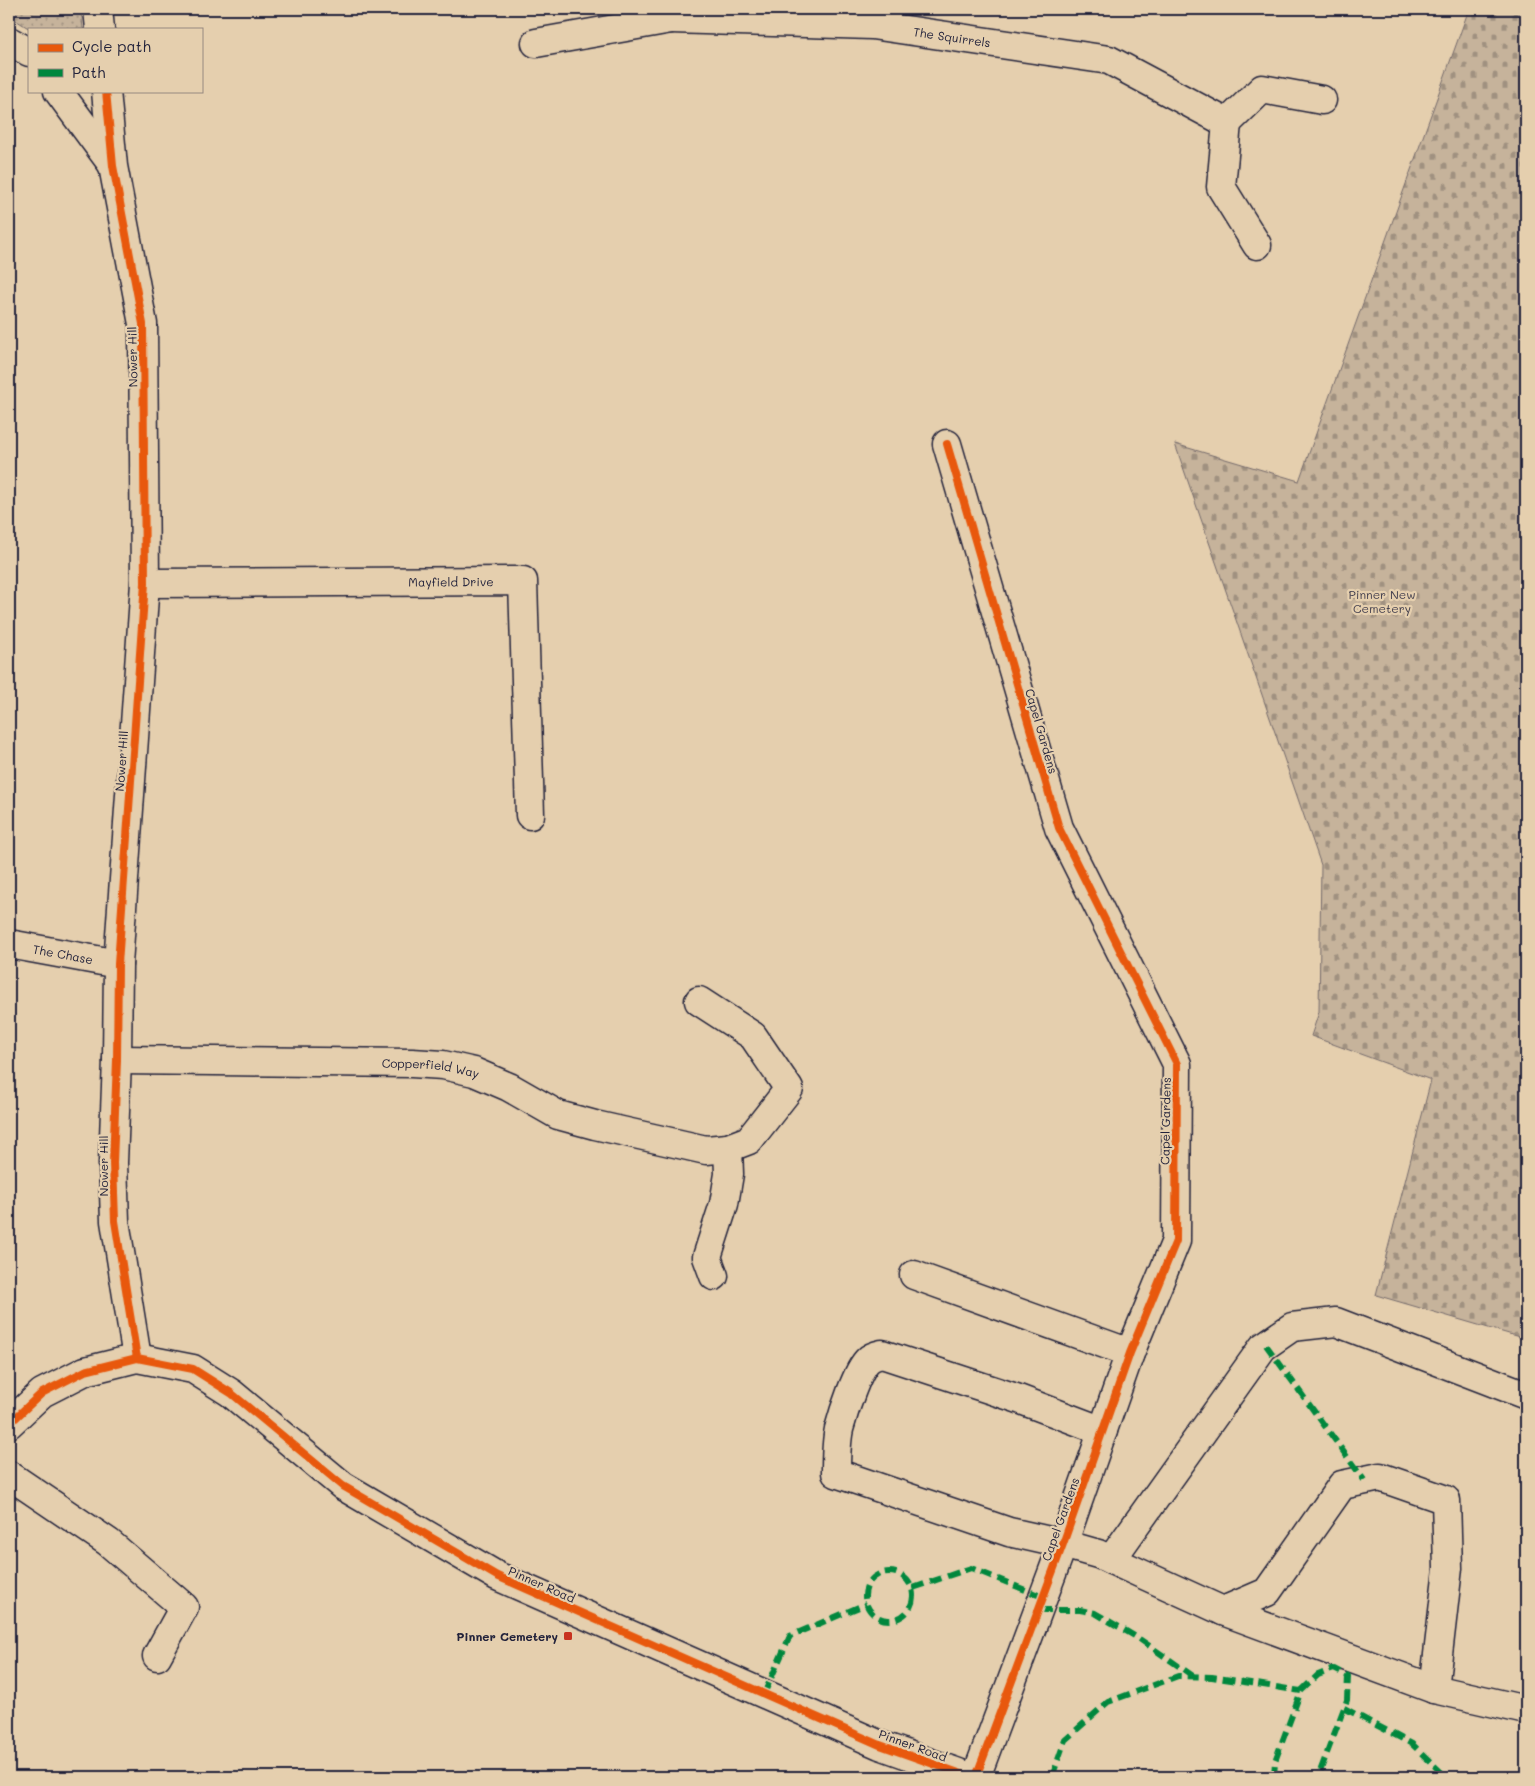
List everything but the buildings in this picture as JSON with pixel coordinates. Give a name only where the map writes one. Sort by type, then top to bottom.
[{"type":"street","points":[[98,9],[100,28]]},
{"type":"street","name":"The Squirrels","points":[[536,43],[671,14],[872,24],[1109,60],[1227,123]]},
{"type":"street","points":[[9,41],[28,51]]},
{"type":"street","points":[[1257,244],[1221,187],[1227,123],[1262,89],[1322,100]]},
{"type":"street","points":[[59,92],[113,166]]},
{"type":"street","name":"Nower Hill","points":[[106,92],[113,166],[143,324],[145,583],[118,964],[118,1060],[113,1163],[115,1221],[137,1358]]},
{"type":"street","name":"Capel Gardens","points":[[947,444],[1059,828],[1177,1064],[1176,1241],[1130,1353],[1063,1544],[976,1777]]},
{"type":"street","name":"Mayfield Drive","points":[[145,583],[523,581],[530,815]]},
{"type":"street","name":"The Chase","points":[[9,944],[118,964]]},
{"type":"street","name":"Copperfield Way","points":[[118,1060],[412,1063],[443,1065],[474,1072],[509,1087],[558,1115],[706,1150],[728,1148],[749,1140],[789,1088],[753,1036],[699,1001]]},
{"type":"street","points":[[714,1276],[707,1257],[724,1204],[729,1174],[728,1148]]},
{"type":"street","points":[[914,1275],[1130,1353]]},
{"type":"street","points":[[1111,1560],[1263,1347],[1292,1327],[1336,1322],[1526,1395]]},
{"type":"street","points":[[1102,1431],[1008,1395],[882,1354],[875,1355],[864,1365],[839,1429],[836,1473],[1009,1532],[1063,1544],[1111,1560],[1223,1611],[1434,1689],[1526,1710]]},
{"type":"street","points":[[9,1424],[42,1393],[85,1371],[137,1358]]},
{"type":"street","name":"Pinner Road","points":[[137,1358],[193,1369],[231,1393],[343,1486],[498,1576],[940,1772],[970,1777]]},
{"type":"street","points":[[9,1476],[108,1542],[184,1607],[157,1656]]},
{"type":"street","points":[[1223,1611],[1267,1592],[1342,1485],[1380,1477],[1446,1500],[1448,1568],[1434,1689]]},
{"type":"green space","points":[[9,9],[81,9],[83,28],[28,28],[9,16]]},
{"type":"green space","name":"Pinner New Cemetery","points":[[1469,9],[1514,9],[1526,12],[1526,1339],[1376,1295],[1431,1080],[1311,1036],[1319,1012],[1321,865],[1175,444],[1299,481]]},
{"type":"marked path","points":[[1266,1345],[1364,1480]]},
{"type":"marked path","points":[[913,1588],[971,1568],[1043,1597]]},
{"type":"marked path","points":[[884,1572],[894,1572],[903,1576],[909,1582],[912,1587],[913,1596],[912,1605],[903,1616],[894,1620],[884,1620],[875,1616],[869,1610],[865,1601],[865,1591],[869,1582],[875,1576],[884,1572]]},
{"type":"marked path","points":[[764,1694],[790,1636],[866,1604]]},
{"type":"marked path","points":[[1039,1610],[1080,1610],[1095,1613],[1138,1638],[1193,1676]]},
{"type":"marked path","points":[[1274,1777],[1275,1761],[1301,1691],[1318,1675],[1334,1669],[1348,1676],[1347,1700],[1318,1777]]},
{"type":"marked path","points":[[1052,1777],[1065,1740],[1108,1702],[1178,1676],[1212,1677],[1301,1691]]},
{"type":"marked path","points":[[1344,1708],[1412,1744],[1446,1777]]},
{"type":"cycle path","points":[[106,92],[113,166],[143,324],[145,583],[118,964],[113,1163],[115,1221],[137,1358]]},
{"type":"cycle path","points":[[947,444],[1059,828],[1177,1064],[1176,1241],[1130,1353],[1063,1544],[976,1777]]},
{"type":"cycle path","points":[[9,1424],[42,1393],[85,1371],[137,1358],[193,1369],[231,1393],[343,1486],[497,1576],[880,1745],[970,1777]]},
{"type":"place","name":"Pinner Cemetery","points":[[568,1636]]}]
